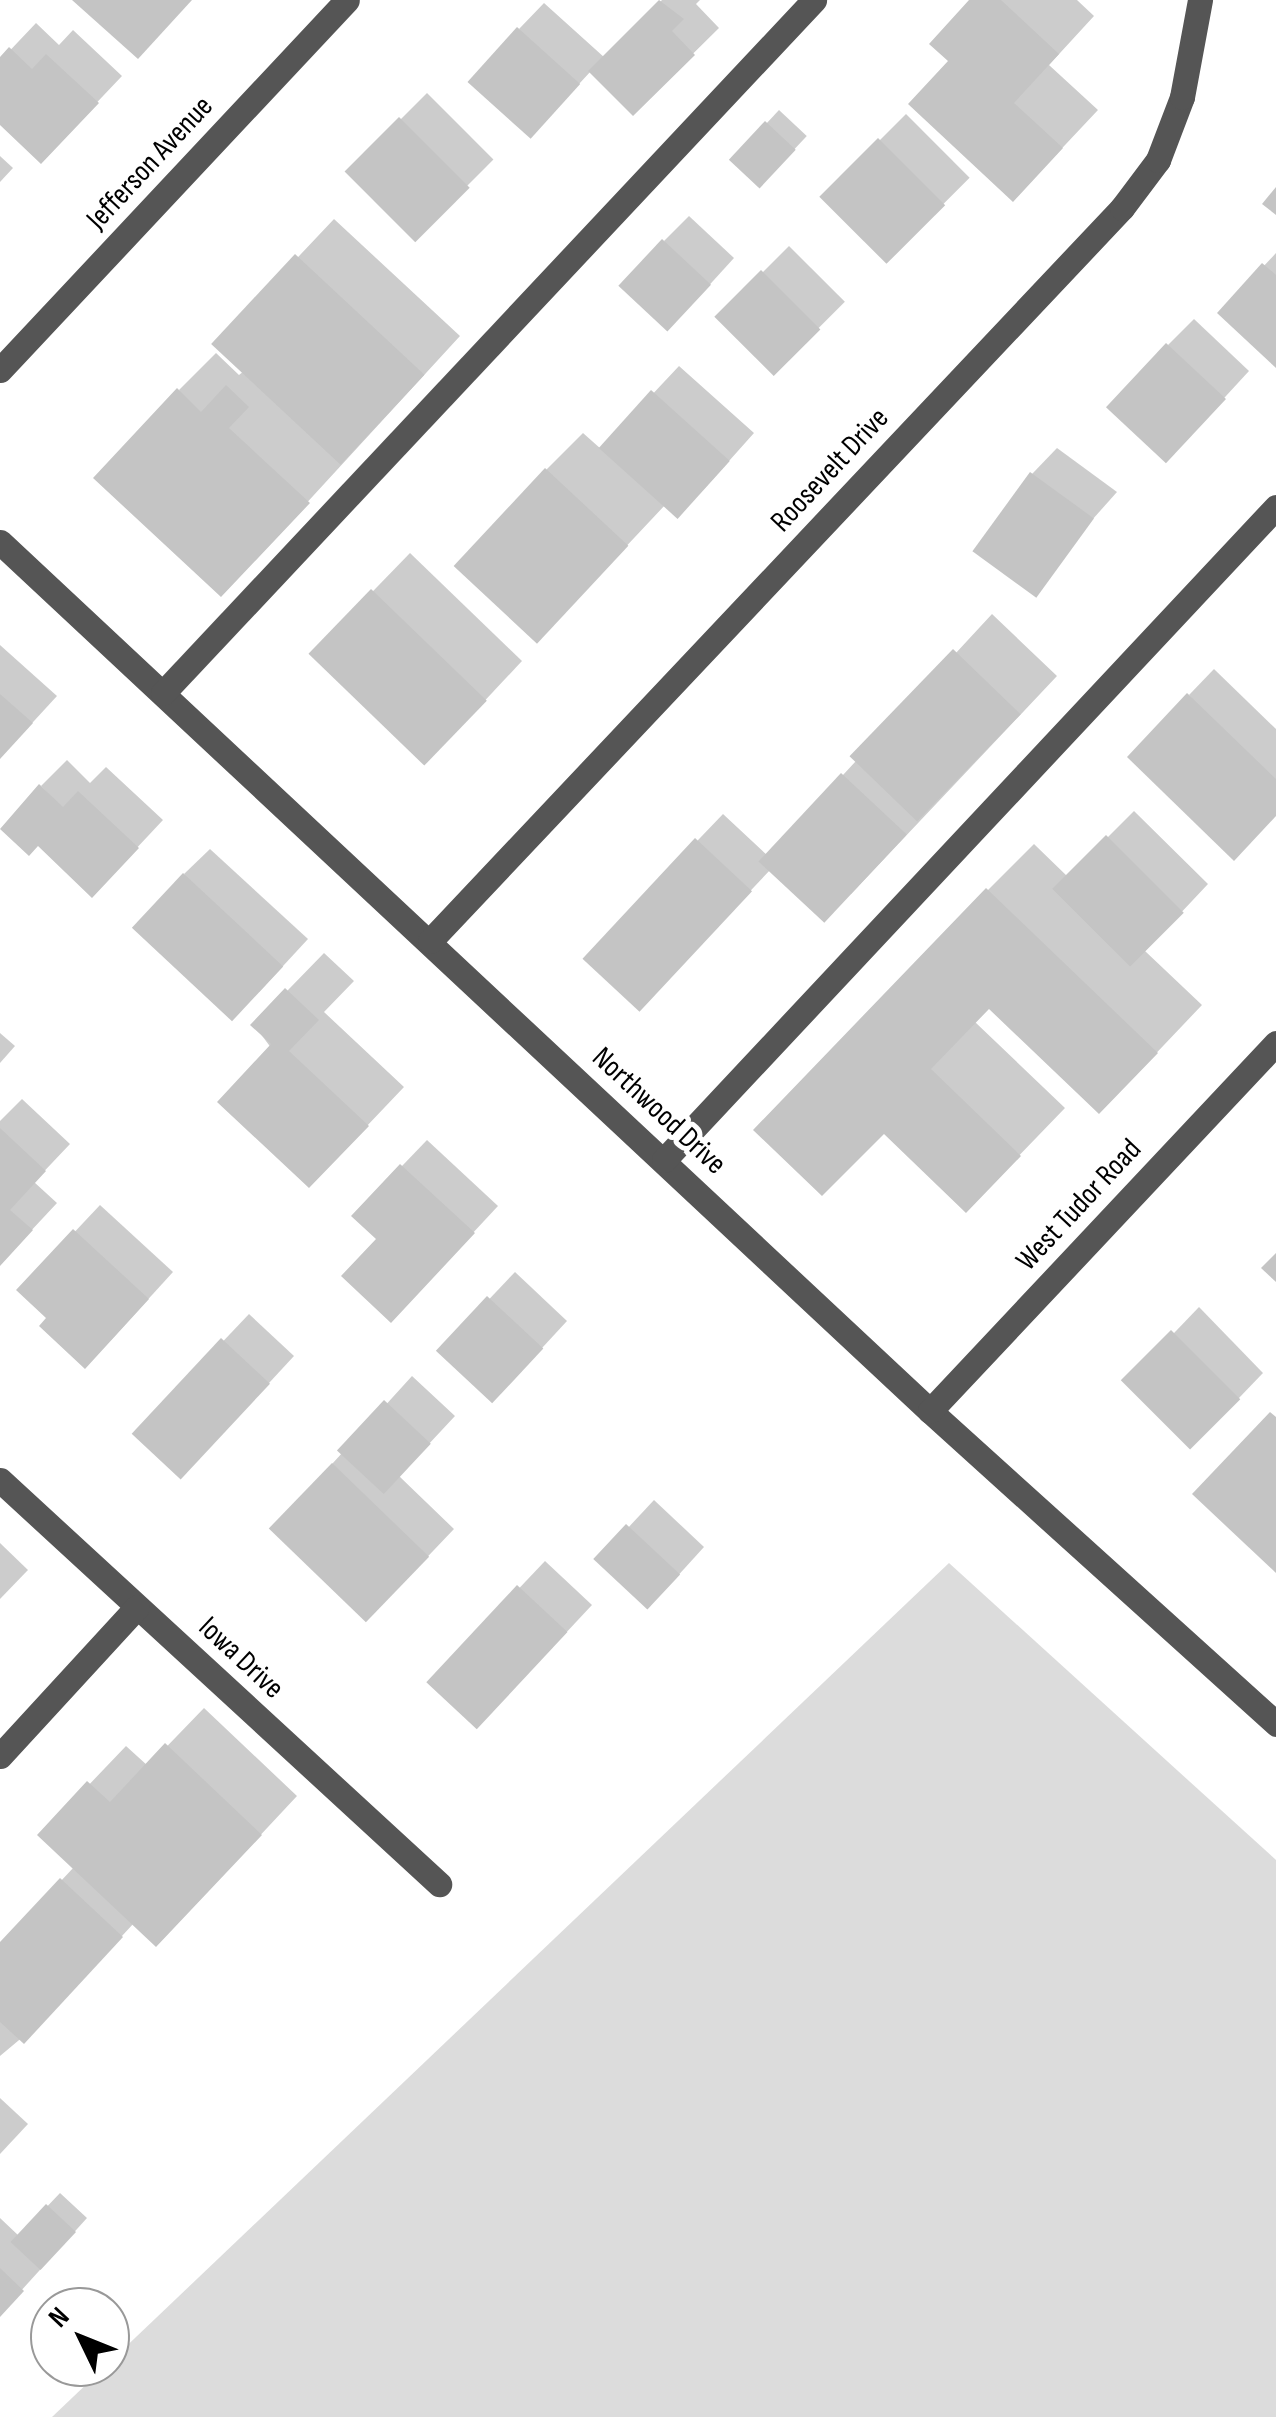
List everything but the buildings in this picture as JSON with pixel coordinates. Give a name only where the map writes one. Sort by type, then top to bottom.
[{"type":"street","name":"Jefferson Avenue","points":[[0,370],[347,0]]},
{"type":"street","points":[[163,692],[814,0]]},
{"type":"street","name":"Roosevelt Drive","points":[[430,941],[1122,208],[1158,160],[1182,97],[1200,0]]},
{"type":"street","points":[[664,1160],[1276,507]]},
{"type":"street","name":"Northwood Drive","points":[[0,542],[930,1412],[1276,1724]]},
{"type":"street","name":"West Tudor Road","points":[[930,1412],[1276,1043]]},
{"type":"street","name":"Iowa Drive","points":[[0,1480],[439,1884]]},
{"type":"street","points":[[0,1756],[137,1607]]},
{"type":"shaded area","points":[[949,1563],[1276,1860],[1276,2417],[52,2417],[84,2387],[130,2387],[130,2343]]}]
